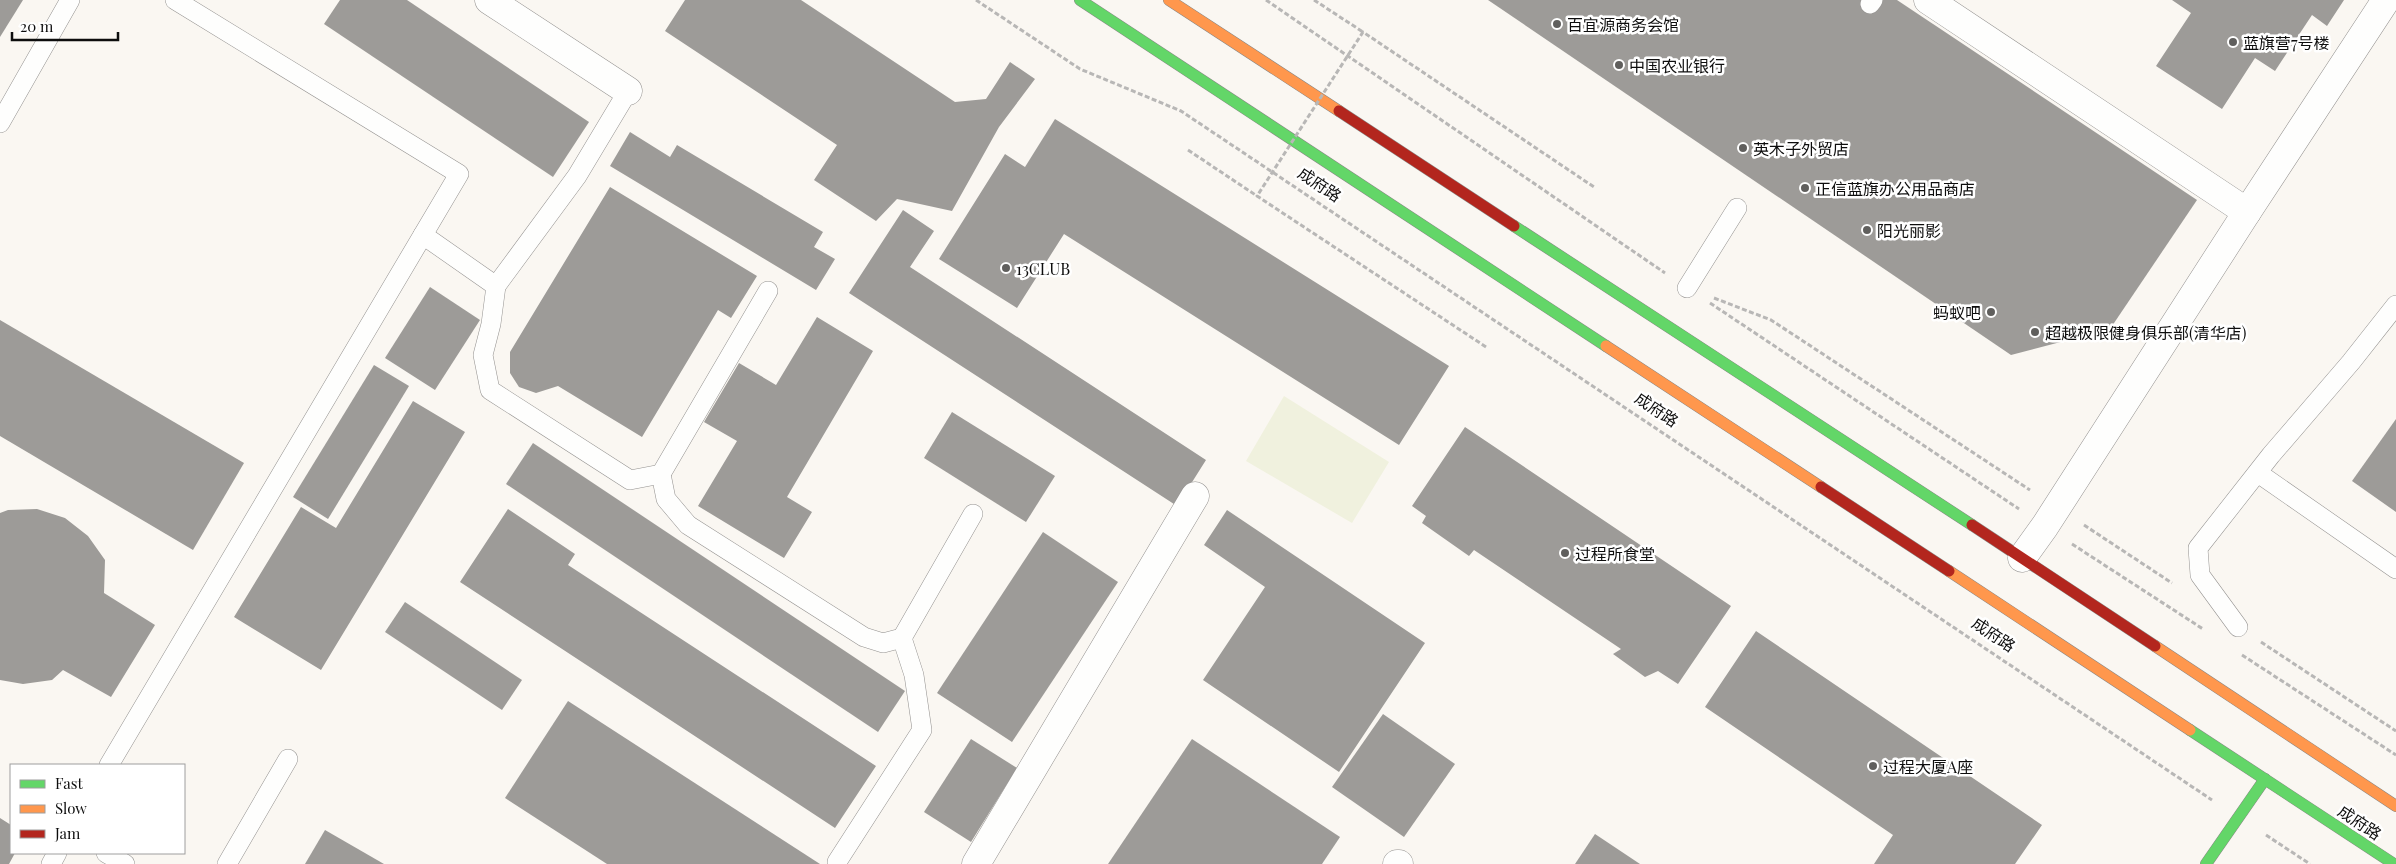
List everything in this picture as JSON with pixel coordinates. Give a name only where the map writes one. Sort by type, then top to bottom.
[{"type":"main road","name":"成府路","points":[[1080,0],[2394,864]]},
{"type":"main road","name":"成府路","points":[[1169,0],[2022,558],[2396,806]]},
{"type":"main road","points":[[2206,864],[2237,816],[2265,779]]},
{"type":"street","points":[[490,0],[628,91]]},
{"type":"street","points":[[1928,0],[2247,212]]},
{"type":"street","points":[[2022,558],[2045,526],[2386,0]]},
{"type":"street","points":[[976,864],[1195,496]]},
{"type":"lane","points":[[0,123],[70,0]]},
{"type":"lane","points":[[110,764],[459,174],[175,0]]},
{"type":"lane","points":[[628,91],[578,176],[496,286],[491,324],[482,355],[490,390],[630,480],[661,474]]},
{"type":"lane","points":[[1687,288],[1737,208]]},
{"type":"lane","points":[[423,235],[496,286]]},
{"type":"lane","points":[[768,291],[661,474],[666,498],[688,525],[864,637],[883,642],[902,638]]},
{"type":"lane","points":[[2238,627],[2200,575],[2198,548],[2396,305]]},
{"type":"lane","points":[[2258,473],[2396,569]]},
{"type":"lane","points":[[837,862],[922,730],[914,675],[902,638],[973,514]]},
{"type":"lane","points":[[227,864],[288,759]]},
{"type":"lane","points":[[108,854],[125,864]]},
{"type":"path","name":"成府路","points":[[976,0],[1080,69],[1181,111],[2310,864]]},
{"type":"path","points":[[1266,0],[1687,288],[2204,630]]},
{"type":"path","points":[[1314,0],[1594,187]]},
{"type":"path","points":[[1257,196],[1363,32]]},
{"type":"path","points":[[1188,150],[1486,347]]},
{"type":"path","points":[[2237,652],[2396,755]]},
{"type":"green space","points":[[1284,396],[1389,462],[1352,523],[1246,461]]},
{"type":"building","points":[[0,0],[23,0],[0,37]]},
{"type":"building","points":[[340,0],[407,0],[589,122],[553,177],[324,24]]},
{"type":"building","points":[[685,0],[801,0],[955,102],[986,99],[1010,62],[1035,79],[999,127],[952,211],[897,199],[876,221],[814,180],[837,145],[665,31]]},
{"type":"building","points":[[1488,0],[1897,0],[2197,200],[2110,329],[2011,355]]},
{"type":"building","name":"蓝旗营7号楼","points":[[2172,0],[2344,0],[2327,26],[2312,15],[2275,71],[2255,58],[2222,109],[2156,66],[2191,13]]},
{"type":"building","points":[[1055,119],[1449,366],[1399,445],[1064,234],[1017,308],[939,259],[1005,154],[1025,167]]},
{"type":"building","points":[[630,132],[670,157],[677,145],[823,232],[814,247],[835,259],[816,290],[610,166]]},
{"type":"building","points":[[610,187],[757,276],[731,318],[718,310],[642,437],[558,386],[536,393],[519,387],[510,373],[510,352]]},
{"type":"building","points":[[903,210],[934,231],[910,267],[1206,460],[1177,506],[849,293]]},
{"type":"building","points":[[430,287],[480,320],[435,390],[385,358]]},
{"type":"building","points":[[817,317],[873,351],[787,497],[812,512],[784,558],[698,506],[737,441],[704,422],[739,363],[776,385]]},
{"type":"building","points":[[0,320],[244,463],[193,550],[0,436]]},
{"type":"building","points":[[374,365],[409,386],[328,519],[293,497]]},
{"type":"building","points":[[413,401],[465,432],[321,670],[234,617],[301,507],[336,528]]},
{"type":"building","points":[[952,412],[1055,476],[1026,522],[924,458]]},
{"type":"building","points":[[2396,419],[2396,512],[2352,481]]},
{"type":"building","name":"过程所食堂","points":[[1465,427],[1731,606],[1678,684],[1658,671],[1645,677],[1613,654],[1621,649],[1474,550],[1469,556],[1422,523],[1426,516],[1412,506]]},
{"type":"building","points":[[533,443],[905,691],[878,732],[506,484]]},
{"type":"building","points":[[37,509],[65,518],[88,536],[105,560],[104,593],[155,625],[111,697],[63,670],[52,680],[23,684],[0,680],[0,513],[8,510]]},
{"type":"building","points":[[508,509],[575,554],[568,565],[876,766],[835,828],[460,582]]},
{"type":"building","points":[[1227,510],[1425,643],[1339,772],[1203,680],[1265,587],[1204,545]]},
{"type":"building","points":[[1043,532],[1118,582],[1012,742],[937,693]]},
{"type":"building","points":[[405,602],[522,680],[502,710],[385,632]]},
{"type":"building","name":"过程大厦A座","points":[[1756,631],[2042,825],[2015,864],[1874,864],[1893,835],[1705,707]]},
{"type":"building","points":[[568,701],[820,864],[607,864],[505,798]]},
{"type":"building","points":[[1383,714],[1455,764],[1404,837],[1332,787]]},
{"type":"building","points":[[971,739],[1017,768],[971,842],[924,812]]},
{"type":"building","points":[[1192,739],[1340,837],[1322,864],[1108,864]]},
{"type":"building","points":[[0,818],[10,824],[10,854],[14,854],[9,864],[0,864]]},
{"type":"building","points":[[325,830],[384,864],[305,864]]},
{"type":"building","points":[[1595,834],[1640,864],[1575,864]]},
{"type":"traffic: fast","points":[[1080,0],[1606,346]]},
{"type":"traffic: fast","points":[[1514,226],[1972,525]]},
{"type":"traffic: fast","points":[[2190,730],[2394,864]]},
{"type":"traffic: fast","points":[[2206,864],[2265,779]]},
{"type":"traffic: slow","points":[[1169,0],[1339,111]]},
{"type":"traffic: slow","points":[[1606,346],[1821,487]]},
{"type":"traffic: slow","points":[[1949,571],[2190,730]]},
{"type":"traffic: slow","points":[[2155,646],[2396,806]]},
{"type":"traffic: jam","points":[[1339,111],[1514,226]]},
{"type":"traffic: jam","points":[[1821,487],[1949,571]]},
{"type":"traffic: jam","points":[[1972,525],[2155,646]]},
{"type":"place","name":"百宜源商务会馆","points":[[1557,24]]},
{"type":"place","name":"蓝旗营7号楼","points":[[2233,42]]},
{"type":"place","name":"中国农业银行","points":[[1619,65]]},
{"type":"place","name":"英木子外贸店","points":[[1743,148]]},
{"type":"place","name":"正信蓝旗办公用品商店","points":[[1805,188]]},
{"type":"place","name":"阳光丽影","points":[[1867,230]]},
{"type":"place","name":"13CLUB","points":[[1006,268]]},
{"type":"place","name":"蚂蚁吧","points":[[1991,312]]},
{"type":"place","name":"超越极限健身俱乐部(清华店)","points":[[2035,332]]},
{"type":"place","name":"过程所食堂","points":[[1565,553]]},
{"type":"place","name":"过程大厦A座","points":[[1873,766]]}]
